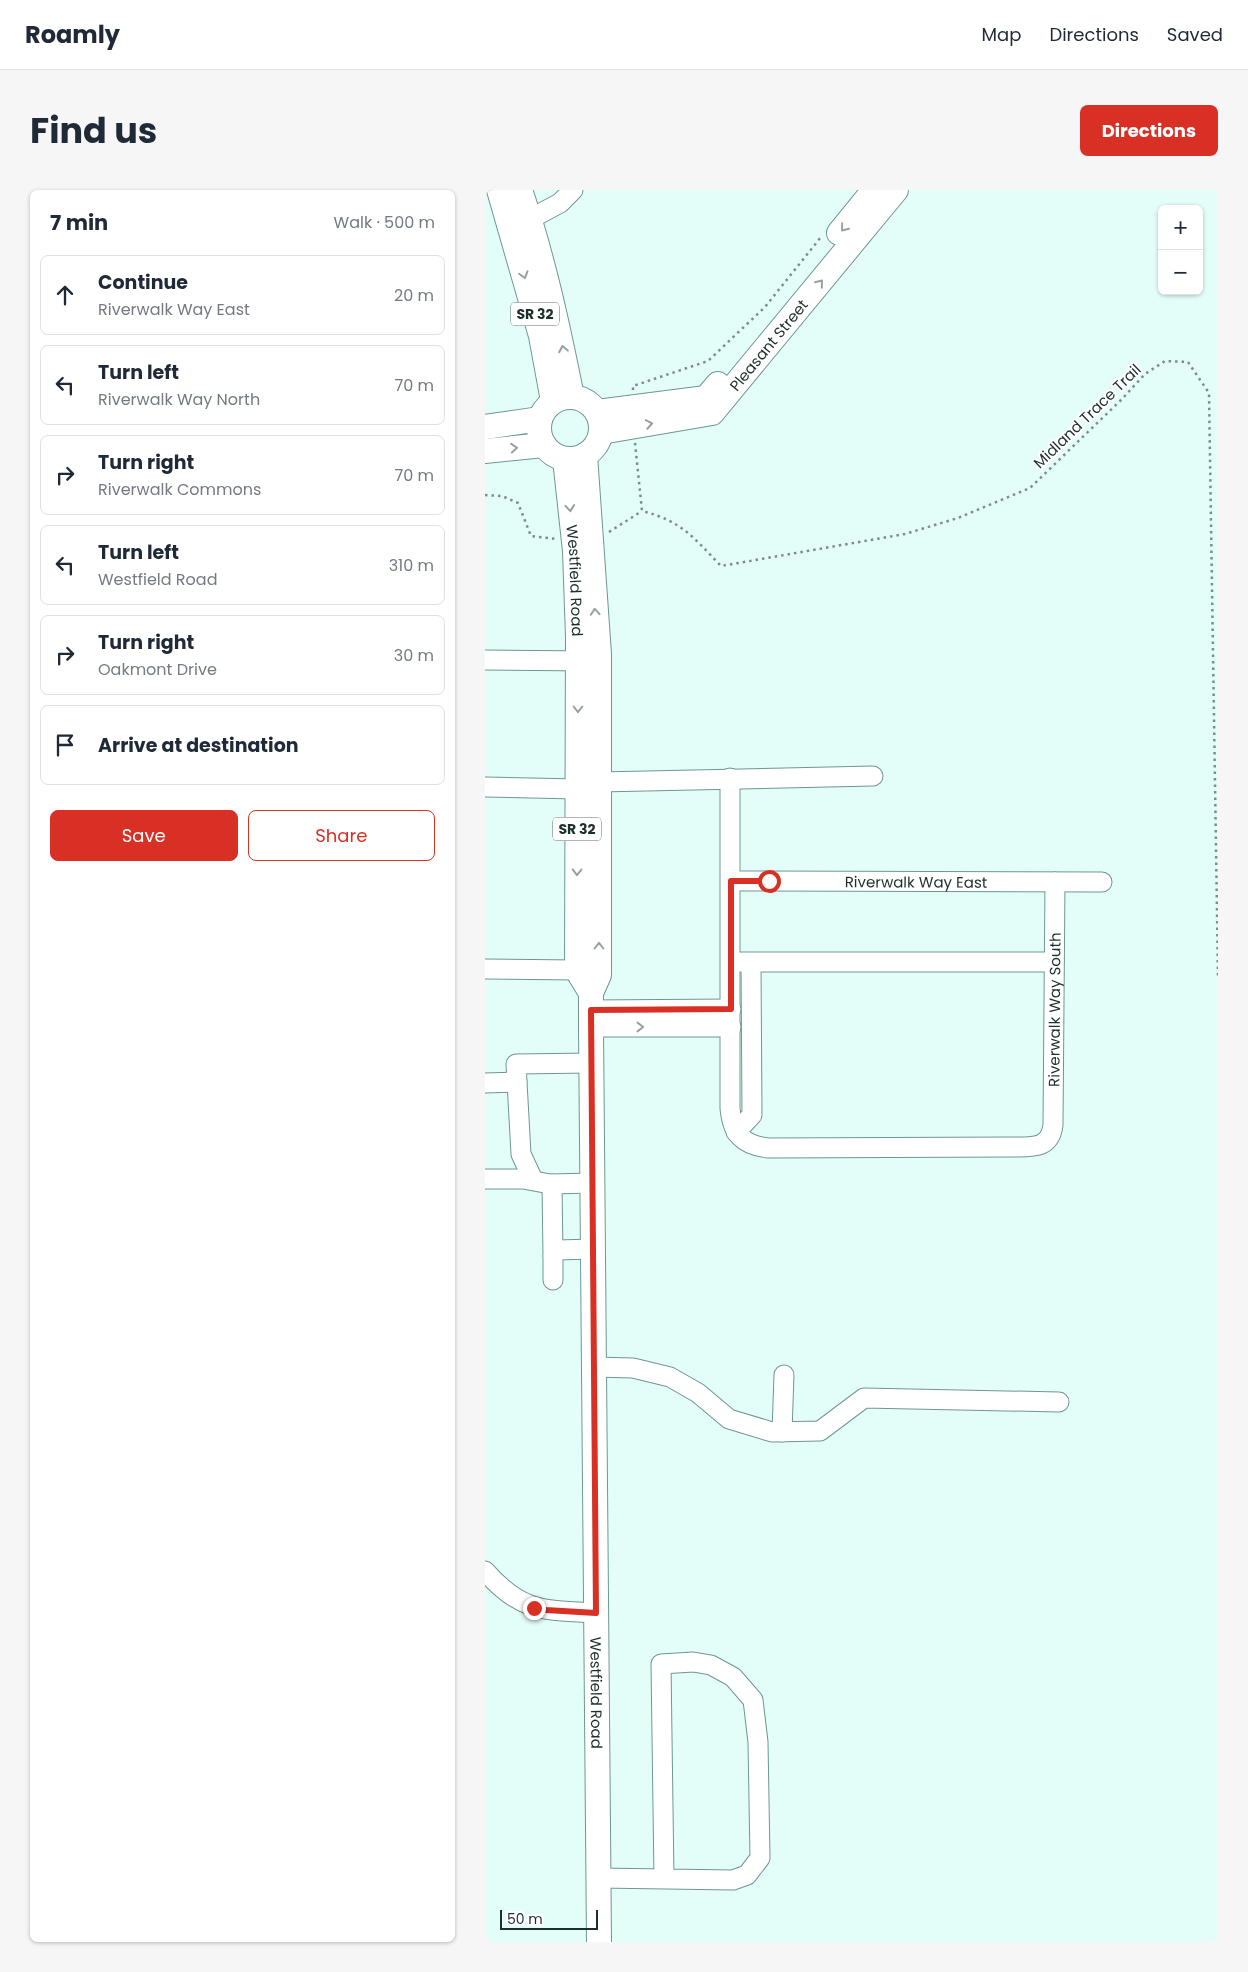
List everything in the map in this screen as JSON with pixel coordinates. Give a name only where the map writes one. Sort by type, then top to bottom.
[{"type":"main road","name":"SR 32","points":[[499,190],[541,336],[555,406],[539,433],[544,445]]},
{"type":"main road","points":[[520,190],[530,220],[560,334],[555,406]]},
{"type":"main road","name":"Pleasant Street","points":[[599,422],[706,398],[875,190]]},
{"type":"main road","name":"Pleasant Street","points":[[599,422],[712,413],[896,190]]},
{"type":"main road","points":[[485,427],[555,406],[577,397],[589,402],[599,422],[597,444],[575,457],[549,452],[544,445],[485,451]]},
{"type":"main road","name":"Westfield Road","points":[[575,457],[575,551],[588,661],[588,785],[599,975],[591,1010],[599,1942]]},
{"type":"main road","name":"Westfield Road","points":[[577,970],[588,785]]},
{"type":"main road","points":[[577,970],[591,1010]]},
{"type":"street","points":[[530,220],[560,203],[573,190]]},
{"type":"street","points":[[485,660],[588,661]]},
{"type":"street","points":[[485,787],[588,785],[731,778],[873,776]]},
{"type":"street","points":[[731,778],[730,1108],[742,1137]]},
{"type":"street","name":"Riverwalk Way East","points":[[731,881],[1102,882]]},
{"type":"street","name":"Riverwalk Way South","points":[[742,1137],[767,1148],[1013,1148],[1035,1147],[1044,1144],[1050,1137],[1053,1125],[1055,882]]},
{"type":"street","points":[[731,962],[1054,962]]},
{"type":"street","points":[[742,1137],[752,1115],[751,962]]},
{"type":"street","points":[[485,969],[577,970]]},
{"type":"street","points":[[591,1010],[731,1018]]},
{"type":"street","points":[[731,1060],[752,1059]]},
{"type":"street","points":[[533,1180],[521,1154],[516,1064],[591,1063]]},
{"type":"street","points":[[485,1083],[517,1082]]},
{"type":"street","points":[[485,1179],[533,1180],[552,1184],[593,1183]]},
{"type":"street","points":[[552,1184],[553,1280]]},
{"type":"street","points":[[553,1256],[557,1250],[593,1249]]},
{"type":"street","points":[[594,1367],[633,1368],[670,1378],[698,1393],[729,1419],[772,1432],[820,1431],[864,1398],[1059,1402]]},
{"type":"street","points":[[782,1432],[784,1375]]},
{"type":"street","points":[[485,1571],[506,1592],[534,1608],[596,1613]]},
{"type":"street","points":[[599,1878],[664,1879],[733,1880],[747,1876],[760,1858],[758,1742],[753,1700],[733,1677],[711,1665],[693,1662],[661,1664],[664,1879]]},
{"type":"path","points":[[633,394],[633,386],[708,361],[765,307],[826,231]]},
{"type":"path","name":"Midland Trace Trail","points":[[642,511],[662,516],[688,532],[721,566],[905,534],[958,518],[1030,488],[1122,399],[1145,374],[1165,360],[1188,362],[1209,393],[1218,977]]},
{"type":"path","points":[[608,533],[642,511],[635,441]]},
{"type":"path","points":[[485,495],[502,496],[518,503],[531,536],[558,539]]},
{"type":"route","points":[[534,1608],[596,1613],[591,1010],[731,1009],[731,881],[769,881]]}]
